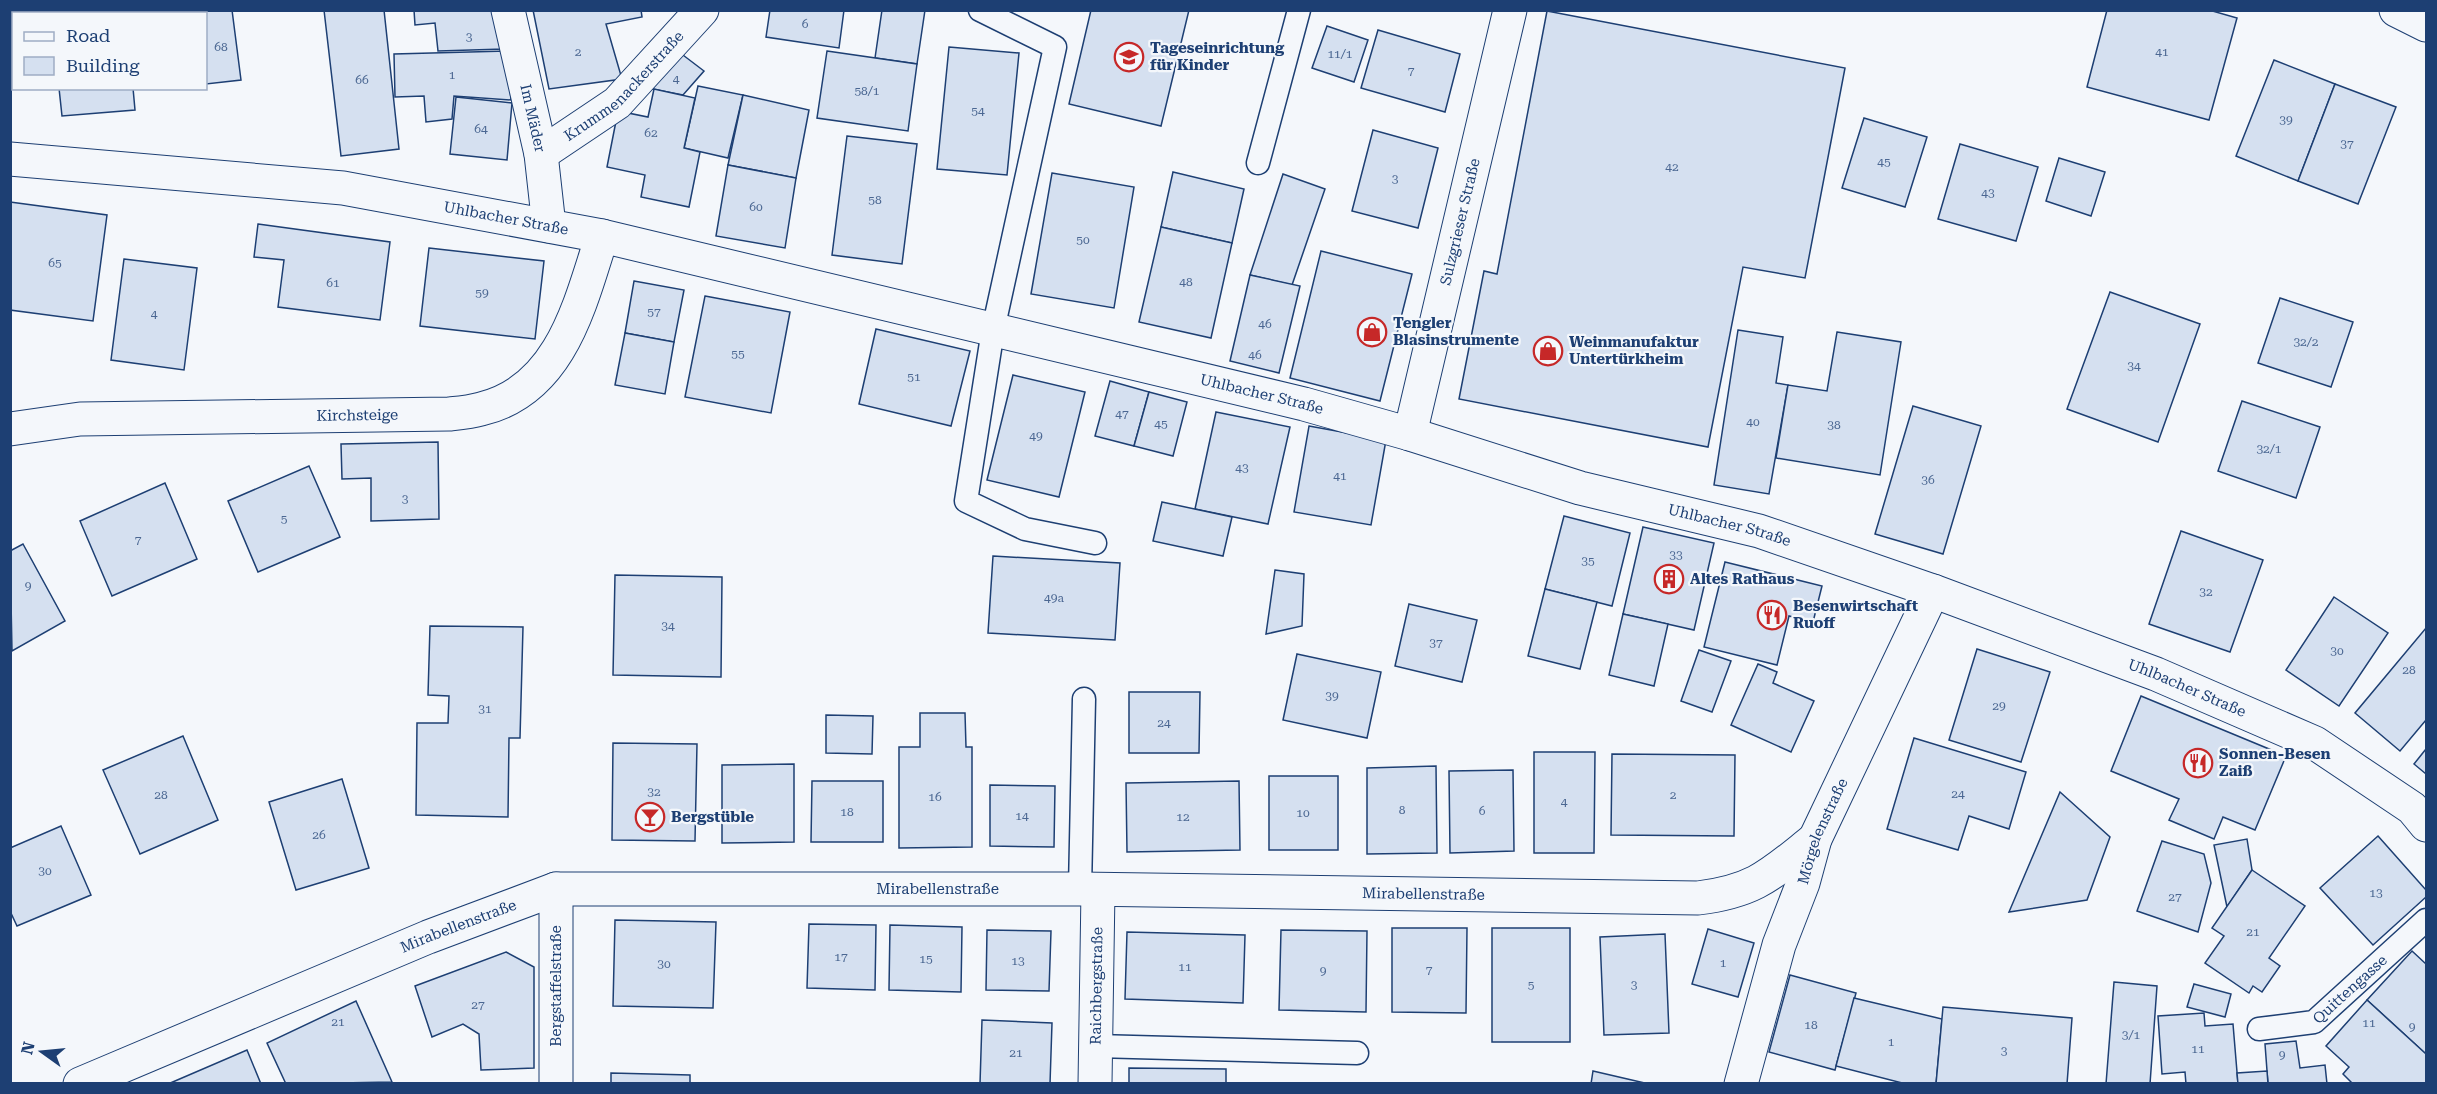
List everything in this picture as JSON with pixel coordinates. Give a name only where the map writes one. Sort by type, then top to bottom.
[{"type":"street","name":"Im Mäder","points":[[508,10],[541,154],[549,226]]},
{"type":"street","name":"Krummenackerstraße","points":[[541,154],[617,103],[702,10]]},
{"type":"street","name":"Sulzgrieser Straße","points":[[1410,434],[1510,10]]},
{"type":"street","points":[[2396,10],[2427,25]]},
{"type":"street","name":"Uhlbacher Straße","points":[[10,159],[343,188],[549,226],[602,236],[1294,401],[1410,434],[1580,488],[1759,531],[1933,591],[2156,674],[2315,743],[2412,808],[2427,825]]},
{"type":"street","name":"Kirchsteige","points":[[10,429],[80,419],[449,414],[482,409],[508,399],[543,373],[574,324],[602,236]]},
{"type":"street","name":"Mörgelenstraße","points":[[1741,1083],[1779,945],[1803,883],[1815,839],[1933,591]]},
{"type":"street","name":"Mirabellenstraße","points":[[80,1083],[428,937],[556,889],[1089,890],[1698,898],[1725,895],[1751,887],[1815,839]]},
{"type":"street","name":"Bergstaffelstraße","points":[[556,889],[556,1083]]},
{"type":"street","name":"Raichbergstraße","points":[[1089,890],[1096,1046],[1095,1083]]},
{"type":"lane","points":[[980,10],[1056,47],[993,330],[966,501],[1025,529],[1095,543]]},
{"type":"lane","points":[[1258,163],[1299,10]]},
{"type":"lane","points":[[1084,699],[1089,890]]},
{"type":"lane","name":"Quittengasse","points":[[2259,1029],[2314,1022],[2427,920]]},
{"type":"lane","points":[[1096,1046],[1357,1053]]},
{"type":"building","points":[[53,10],[126,10],[126,12],[53,12]]},
{"type":"building","points":[[155,10],[232,10],[241,80],[207,84],[207,12],[156,12]]},
{"type":"building","points":[[324,10],[384,10],[399,149],[341,156]]},
{"type":"building","points":[[414,10],[496,10],[504,49],[438,51],[435,23],[415,25]]},
{"type":"building","points":[[533,10],[641,10],[642,17],[606,24],[622,79],[549,89]]},
{"type":"building","points":[[770,10],[844,10],[839,48],[766,37]]},
{"type":"building","points":[[882,10],[925,10],[917,64],[875,58]]},
{"type":"building","name":"Tageseinrichtung für Kinder","points":[[1091,10],[1189,10],[1161,126],[1069,104]]},
{"type":"building","points":[[2107,10],[2209,10],[2237,18],[2209,120],[2087,87]]},
{"type":"building","points":[[1547,11],[1845,68],[1805,278],[1743,267],[1708,447],[1459,399],[1484,271],[1497,274]]},
{"type":"building","points":[[1327,26],[1368,40],[1354,82],[1312,68]]},
{"type":"building","points":[[1378,30],[1460,54],[1445,112],[1361,88]]},
{"type":"building","points":[[949,47],[1019,53],[1007,175],[937,169]]},
{"type":"building","points":[[507,51],[511,100],[454,96],[452,119],[426,122],[424,96],[395,97],[394,54]]},
{"type":"building","points":[[827,51],[917,64],[908,131],[817,118]]},
{"type":"building","points":[[679,52],[704,71],[683,95],[647,88]]},
{"type":"building","points":[[2274,60],[2335,84],[2298,181],[2236,156]]},
{"type":"building","points":[[2335,84],[2396,107],[2358,204],[2298,181]]},
{"type":"building","points":[[698,86],[743,95],[728,158],[684,148]]},
{"type":"building","points":[[654,89],[695,98],[684,148],[700,152],[689,207],[641,197],[645,175],[607,167],[618,111],[648,117]]},
{"type":"building","points":[[59,90],[133,90],[135,110],[62,116]]},
{"type":"building","points":[[743,95],[809,110],[796,178],[728,165]]},
{"type":"building","points":[[456,97],[512,103],[507,160],[450,154]]},
{"type":"building","points":[[1864,118],[1927,137],[1905,207],[1842,188]]},
{"type":"building","points":[[1373,130],[1438,148],[1418,228],[1352,211]]},
{"type":"building","points":[[847,136],[917,144],[902,264],[832,255]]},
{"type":"building","points":[[1960,144],[2038,167],[2016,241],[1938,219]]},
{"type":"building","points":[[2059,158],[2105,172],[2091,216],[2046,201]]},
{"type":"building","points":[[728,165],[796,178],[785,248],[716,236]]},
{"type":"building","points":[[1173,172],[1244,189],[1232,243],[1161,227]]},
{"type":"building","points":[[1052,173],[1134,187],[1114,308],[1031,294]]},
{"type":"building","points":[[1283,174],[1325,189],[1292,285],[1250,275]]},
{"type":"building","points":[[10,202],[107,215],[93,321],[10,310]]},
{"type":"building","points":[[258,224],[390,242],[380,320],[278,307],[284,260],[254,257]]},
{"type":"building","points":[[1161,227],[1232,243],[1211,338],[1139,322]]},
{"type":"building","points":[[429,248],[544,261],[535,339],[420,326]]},
{"type":"building","points":[[1321,251],[1412,274],[1380,401],[1290,378]]},
{"type":"building","points":[[124,259],[197,268],[184,370],[111,360]]},
{"type":"building","points":[[1250,275],[1300,286],[1279,373],[1230,361]]},
{"type":"building","points":[[634,281],[684,290],[674,342],[625,333]]},
{"type":"building","points":[[2110,292],[2200,324],[2158,442],[2067,409]]},
{"type":"building","points":[[705,296],[790,312],[771,413],[685,397]]},
{"type":"building","points":[[2280,298],[2353,322],[2331,387],[2258,363]]},
{"type":"building","points":[[876,329],[970,351],[951,426],[859,404]]},
{"type":"building","points":[[1738,330],[1783,337],[1776,383],[1788,385],[1769,494],[1714,485]]},
{"type":"building","points":[[1837,332],[1901,342],[1880,475],[1776,458],[1788,385],[1827,391]]},
{"type":"building","points":[[625,333],[674,342],[665,394],[615,385]]},
{"type":"building","points":[[1013,375],[1085,392],[1059,497],[987,480]]},
{"type":"building","points":[[1110,381],[1149,392],[1134,446],[1095,436]]},
{"type":"building","points":[[1149,392],[1187,402],[1173,456],[1134,446]]},
{"type":"building","points":[[2242,401],[2320,427],[2296,498],[2218,471]]},
{"type":"building","points":[[1913,406],[1981,426],[1943,554],[1875,534]]},
{"type":"building","points":[[1216,412],[1290,427],[1268,524],[1195,509]]},
{"type":"building","points":[[1309,426],[1386,440],[1371,525],[1294,512]]},
{"type":"building","points":[[438,442],[439,519],[371,521],[371,478],[342,479],[341,444]]},
{"type":"building","points":[[309,466],[340,537],[258,572],[228,501]]},
{"type":"building","points":[[165,483],[197,559],[112,596],[80,521]]},
{"type":"building","points":[[1162,502],[1232,517],[1223,556],[1153,541]]},
{"type":"building","points":[[1564,516],[1630,533],[1612,606],[1545,589]]},
{"type":"building","name":"Altes Rathaus","points":[[1643,527],[1714,543],[1694,630],[1623,614]]},
{"type":"building","points":[[2181,531],[2263,560],[2230,652],[2149,624]]},
{"type":"building","points":[[23,544],[65,621],[12,651],[10,551]]},
{"type":"building","points":[[993,556],[1120,563],[1115,640],[988,633]]},
{"type":"building","points":[[1725,562],[1822,586],[1813,622],[1789,616],[1777,665],[1704,647]]},
{"type":"building","points":[[1275,570],[1304,574],[1302,626],[1266,634]]},
{"type":"building","points":[[615,575],[722,577],[721,677],[613,675]]},
{"type":"building","points":[[1545,589],[1597,602],[1580,669],[1528,656]]},
{"type":"building","points":[[2334,597],[2388,633],[2339,706],[2286,670]]},
{"type":"building","points":[[1409,604],[1477,620],[1462,682],[1395,666]]},
{"type":"building","points":[[1623,614],[1668,624],[1654,686],[1609,675]]},
{"type":"building","points":[[430,626],[523,627],[520,738],[509,738],[508,817],[416,815],[417,723],[448,723],[449,696],[428,695]]},
{"type":"building","points":[[2426,628],[2426,720],[2400,751],[2355,713]]},
{"type":"building","points":[[1977,649],[2050,672],[2021,762],[1949,740]]},
{"type":"building","points":[[1699,650],[1731,661],[1712,712],[1681,701]]},
{"type":"building","points":[[1297,654],[1381,672],[1367,738],[1283,720]]},
{"type":"building","points":[[1758,664],[1777,672],[1773,683],[1814,701],[1791,752],[1731,725]]},
{"type":"building","points":[[1129,692],[1200,692],[1199,753],[1129,753]]},
{"type":"building","name":"Sonnen-Besen Zaiß","points":[[2141,696],[2286,756],[2255,830],[2223,817],[2214,839],[2169,820],[2179,799],[2111,771]]},
{"type":"building","points":[[920,713],[965,713],[966,747],[972,747],[972,847],[899,848],[899,747],[920,747]]},
{"type":"building","points":[[826,715],[873,716],[872,754],[826,753]]},
{"type":"building","points":[[183,736],[218,820],[140,854],[103,770]]},
{"type":"building","points":[[1914,738],[2026,772],[2009,829],[1969,816],[1958,850],[1887,829]]},
{"type":"building","points":[[613,743],[697,744],[695,841],[612,840]]},
{"type":"building","points":[[2426,749],[2426,774],[2414,764]]},
{"type":"building","points":[[1534,752],[1595,752],[1594,853],[1534,853]]},
{"type":"building","points":[[1612,754],[1735,755],[1734,836],[1611,835]]},
{"type":"building","points":[[794,764],[794,842],[722,843],[722,765]]},
{"type":"building","points":[[1436,766],[1437,853],[1367,854],[1367,768]]},
{"type":"building","points":[[1513,770],[1514,851],[1450,853],[1449,771]]},
{"type":"building","points":[[1269,776],[1338,776],[1338,850],[1269,850]]},
{"type":"building","points":[[342,779],[369,868],[296,890],[269,802]]},
{"type":"building","points":[[812,781],[883,781],[883,842],[811,842]]},
{"type":"building","points":[[1239,781],[1240,850],[1127,852],[1126,783]]},
{"type":"building","points":[[990,785],[1055,786],[1054,847],[990,846]]},
{"type":"building","points":[[2060,792],[2110,837],[2087,900],[2009,912]]},
{"type":"building","points":[[61,826],[91,895],[17,926],[10,911],[10,848]]},
{"type":"building","points":[[2378,836],[2426,890],[2426,897],[2373,945],[2320,888]]},
{"type":"building","points":[[2247,839],[2252,870],[2227,907],[2214,845]]},
{"type":"building","points":[[2162,841],[2204,854],[2211,883],[2198,932],[2137,911]]},
{"type":"building","points":[[2252,870],[2305,906],[2269,958],[2280,966],[2262,992],[2253,986],[2249,993],[2205,963],[2224,936],[2212,928]]},
{"type":"building","points":[[615,920],[716,922],[713,1008],[613,1006]]},
{"type":"building","points":[[809,924],[876,925],[875,990],[807,988]]},
{"type":"building","points":[[890,925],[962,927],[961,992],[889,990]]},
{"type":"building","points":[[1392,928],[1467,928],[1466,1013],[1392,1012]]},
{"type":"building","points":[[1492,928],[1570,928],[1570,1042],[1492,1042]]},
{"type":"building","points":[[1708,929],[1754,943],[1738,997],[1692,984]]},
{"type":"building","points":[[987,930],[1051,931],[1049,991],[986,990]]},
{"type":"building","points":[[1281,930],[1367,931],[1366,1012],[1279,1010]]},
{"type":"building","points":[[1127,932],[1245,935],[1243,1003],[1125,999]]},
{"type":"building","points":[[1665,934],[1669,1033],[1604,1035],[1600,937]]},
{"type":"building","points":[[2412,951],[2426,964],[2426,1054],[2367,1000]]},
{"type":"building","points":[[506,952],[534,967],[534,1068],[481,1070],[479,1034],[463,1024],[432,1037],[415,986]]},
{"type":"building","points":[[1790,975],[1856,993],[1835,1070],[1769,1052]]},
{"type":"building","points":[[2114,982],[2157,986],[2150,1084],[2106,1084]]},
{"type":"building","points":[[2194,984],[2231,994],[2225,1017],[2187,1007]]},
{"type":"building","points":[[1854,998],[1942,1019],[1936,1084],[1906,1084],[1836,1066]]},
{"type":"building","points":[[2367,1000],[2426,1054],[2426,1084],[2353,1084],[2343,1074],[2349,1067],[2326,1046]]},
{"type":"building","points":[[356,1001],[392,1082],[286,1084],[267,1043]]},
{"type":"building","points":[[1943,1007],[2072,1018],[2067,1084],[1936,1084]]},
{"type":"building","points":[[2204,1013],[2205,1026],[2233,1024],[2238,1084],[2186,1084],[2185,1072],[2162,1074],[2158,1016]]},
{"type":"building","points":[[982,1020],[1052,1023],[1050,1084],[980,1084]]},
{"type":"building","points":[[2296,1041],[2300,1068],[2325,1065],[2327,1084],[2268,1084],[2265,1044]]},
{"type":"building","points":[[247,1050],[261,1084],[168,1084]]},
{"type":"building","points":[[1129,1068],[1226,1069],[1226,1084],[1129,1084]]},
{"type":"building","points":[[1593,1071],[1649,1084],[1591,1084]]},
{"type":"building","points":[[2267,1071],[2268,1084],[2238,1084],[2237,1073]]},
{"type":"building","points":[[611,1073],[690,1075],[690,1084],[611,1084]]},
{"type":"place","name":"Tageseinrichtung für Kinder","points":[[1129,57]]},
{"type":"place","name":"Tengler Blasinstrumente","points":[[1372,332]]},
{"type":"place","name":"Weinmanufaktur Untertürkheim","points":[[1548,351]]},
{"type":"place","name":"Altes Rathaus","points":[[1669,579]]},
{"type":"place","name":"Besenwirtschaft Ruoff","points":[[1772,615]]},
{"type":"place","name":"Sonnen-Besen Zaiß","points":[[2198,763]]},
{"type":"place","name":"Bergstüble","points":[[650,817]]}]
